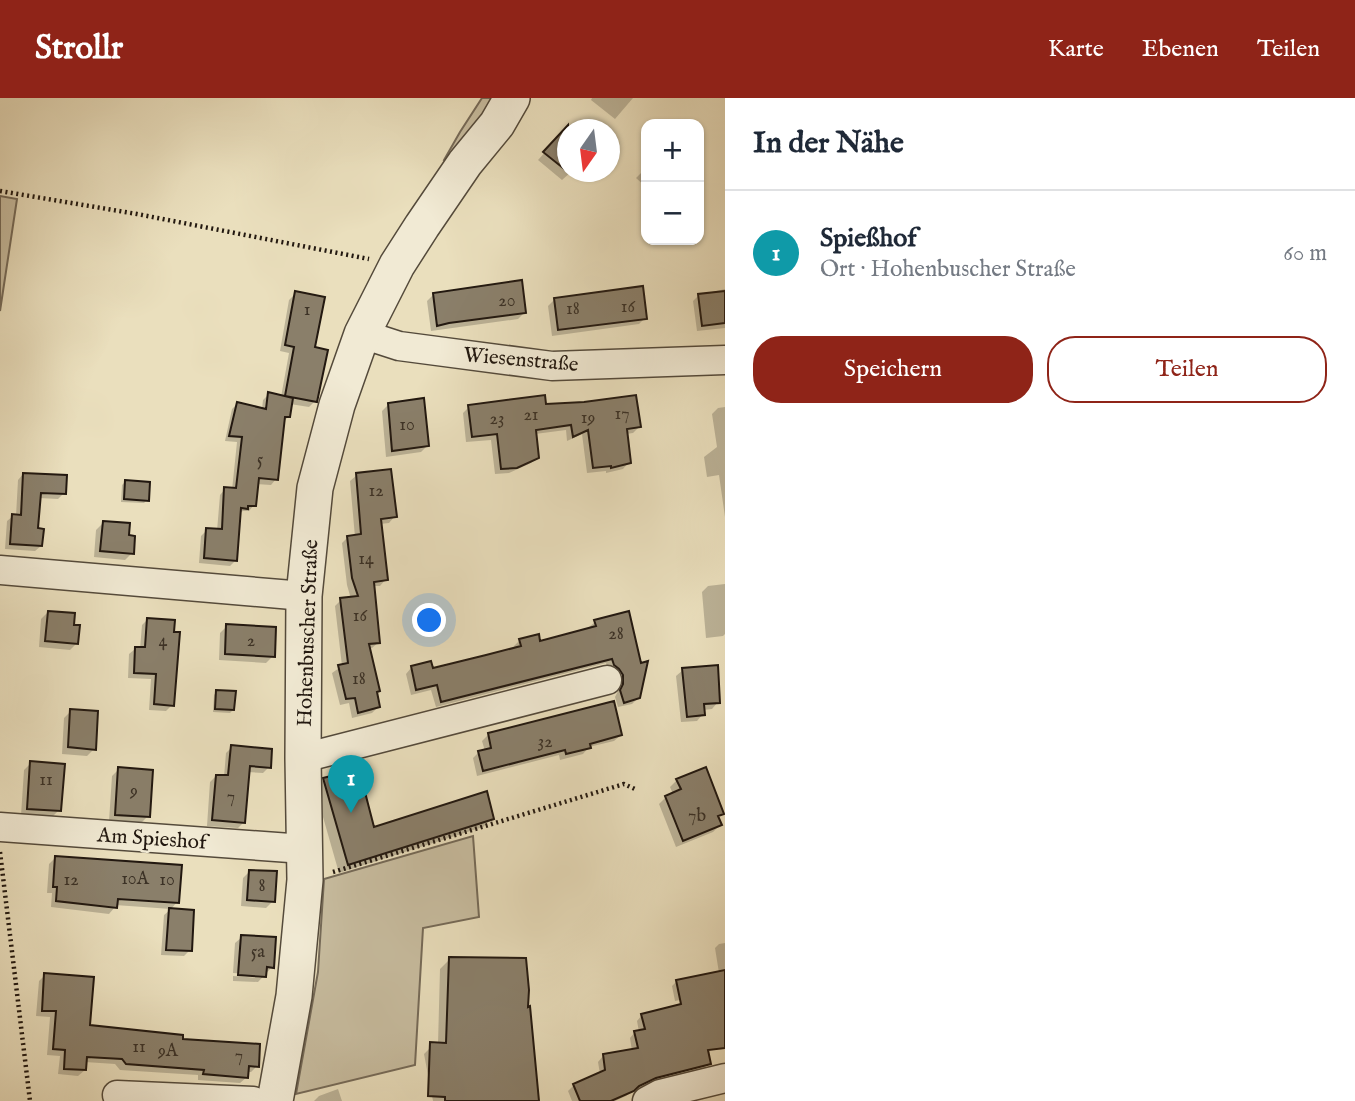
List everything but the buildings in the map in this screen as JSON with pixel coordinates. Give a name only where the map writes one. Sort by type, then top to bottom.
[{"type":"street","name":"Hohenbuscher Straße","points":[[275,1101],[294,996],[305,865],[303,596],[315,488],[337,405],[362,334],[397,265],[458,174],[497,124],[512,98]]},
{"type":"street","name":"Wiesenstraße","points":[[362,334],[399,346],[552,366],[725,360]]},
{"type":"street","points":[[0,570],[303,596]]},
{"type":"street","name":"Hohenbuscher Straße","points":[[303,758],[607,680]]},
{"type":"street","name":"Am Spieshof","points":[[0,827],[305,865]]},
{"type":"street","points":[[647,1101],[660,1094],[725,1078]]},
{"type":"street","points":[[117,1095],[253,1101]]},
{"type":"path","points":[[0,191],[397,265]]},
{"type":"path","points":[[305,865],[624,784],[637,790]]},
{"type":"path","points":[[0,852],[30,1101]]},
{"type":"shaded area","points":[[482,98],[493,98],[452,164],[444,160],[460,132]]},
{"type":"shaded area","points":[[0,196],[17,199],[0,311]]},
{"type":"shaded area","points":[[473,836],[479,917],[423,928],[415,1065],[296,1094],[318,972],[324,879]]},
{"type":"place","name":"Spießhof","points":[[351,813]]}]
